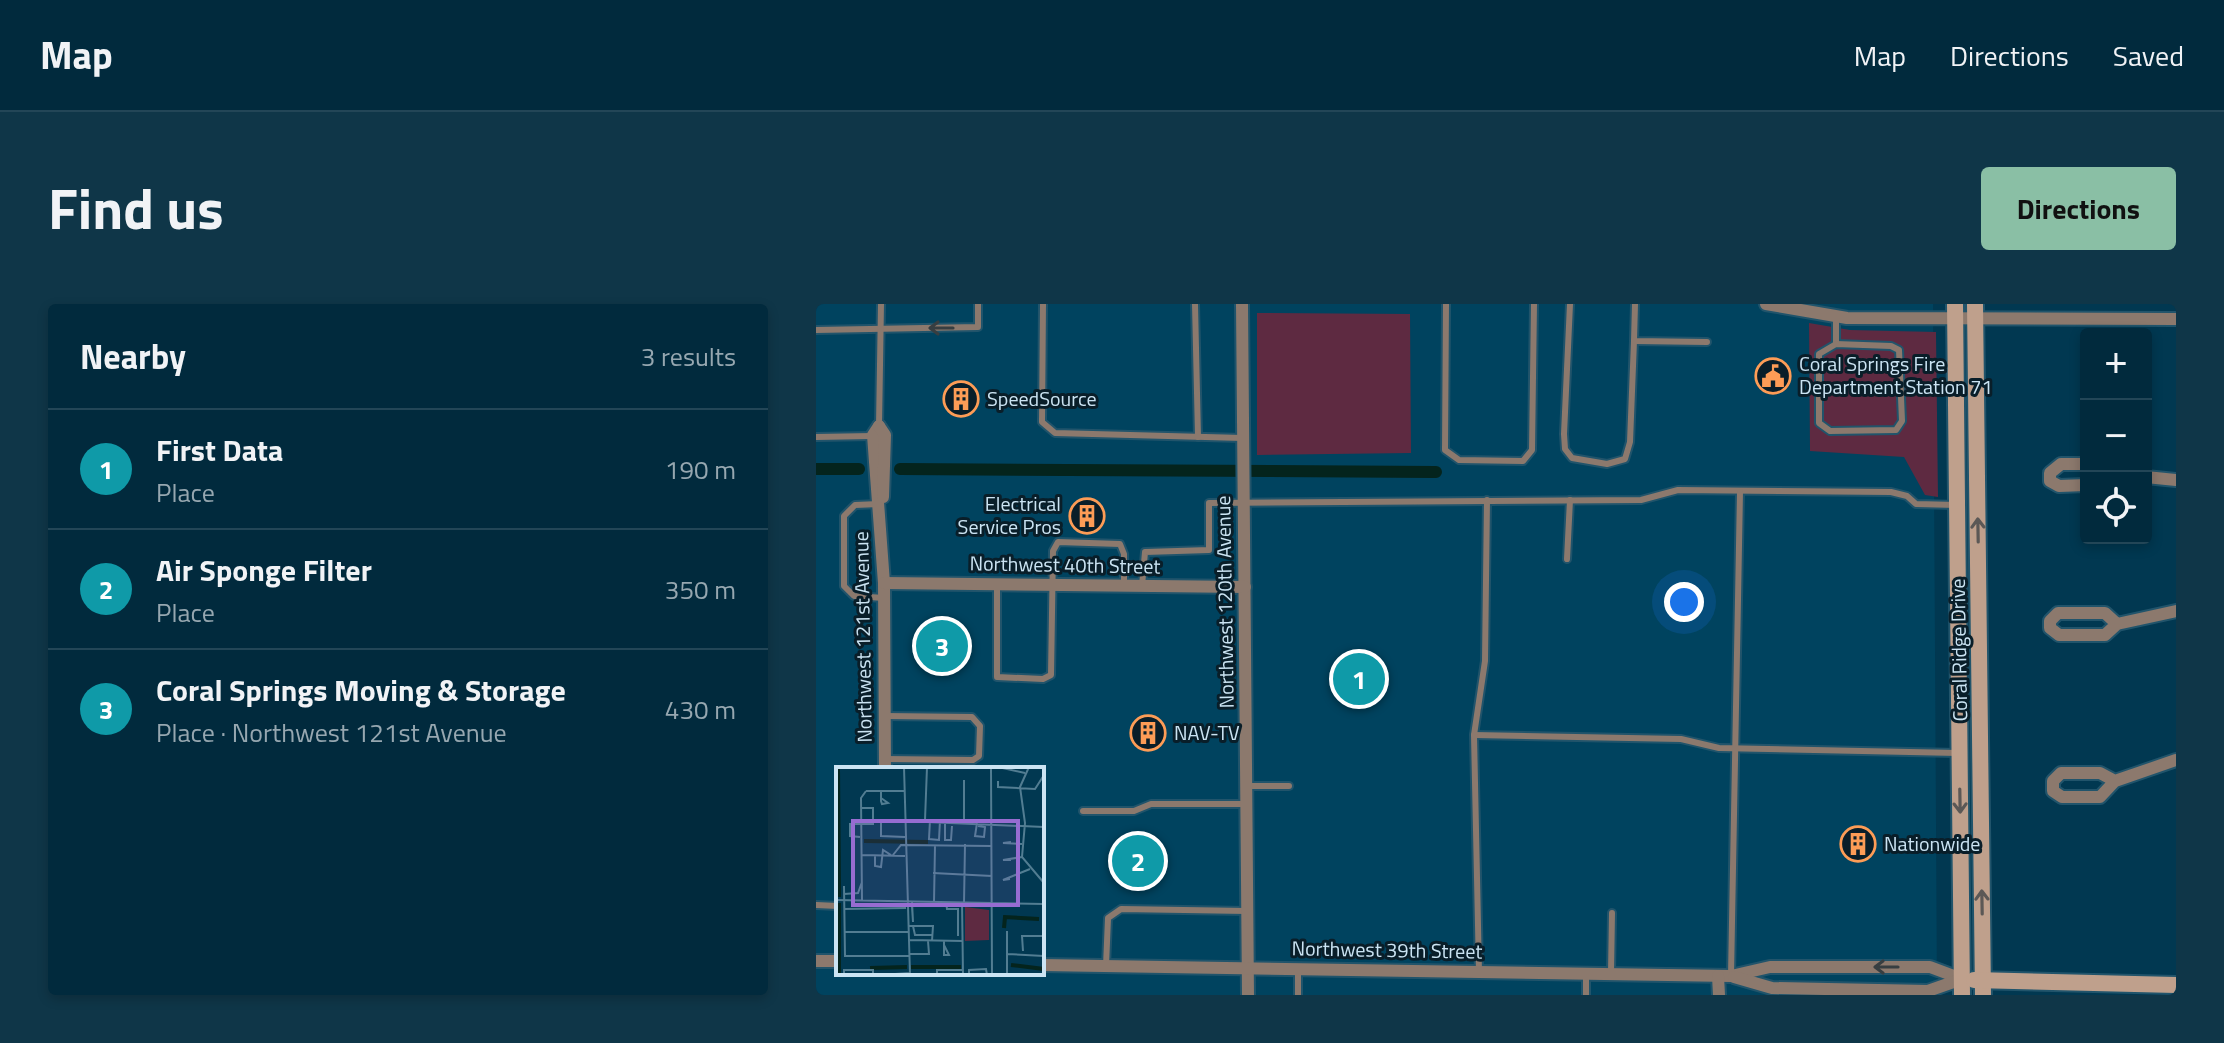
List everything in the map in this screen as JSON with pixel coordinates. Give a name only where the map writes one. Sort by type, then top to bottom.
[{"type":"main road","name":"Coral Ridge Drive","points":[[1955,312],[1962,987]]},
{"type":"main road","name":"Coral Ridge Drive","points":[[1976,312],[1983,987]]},
{"type":"main road","name":"Northwest 39th Street","points":[[1962,987],[2176,985]]},
{"type":"street","name":"Northwest 120th Avenue","points":[[1242,304],[1248,995]]},
{"type":"street","points":[[1766,304],[1836,316],[1976,312],[2176,319]]},
{"type":"street","name":"Northwest 121st Avenue","points":[[876,431],[885,435],[883,498],[879,504],[884,583],[885,764]]},
{"type":"street","points":[[2080,464],[2061,464],[2050,473],[2050,481],[2059,486],[2080,485]]},
{"type":"street","points":[[2152,478],[2176,480]]},
{"type":"street","name":"Northwest 40th Street","points":[[884,583],[1245,587]]},
{"type":"street","points":[[2117,624],[2105,613],[2058,613],[2050,621],[2050,628],[2059,635],[2105,635],[2117,624],[2176,611]]},
{"type":"street","points":[[2115,781],[2176,760]]},
{"type":"street","name":"Northwest 39th Street","points":[[1044,965],[1725,976],[1770,967],[1930,967],[1962,987]]},
{"type":"street","points":[[1719,995],[1725,976]]},
{"type":"street","name":"Northwest 39th Street","points":[[1725,976],[1772,988],[1928,991],[1962,987]]},
{"type":"lane","name":"Northwest 121st Avenue","points":[[876,431],[881,304]]},
{"type":"lane","points":[[816,330],[978,327],[978,304]]},
{"type":"lane","points":[[1043,304],[1042,422],[1046,429],[1055,433],[1243,438]]},
{"type":"lane","points":[[1195,304],[1198,437]]},
{"type":"lane","points":[[1446,304],[1445,450],[1459,460],[1523,461],[1532,450],[1534,304]]},
{"type":"lane","points":[[1570,304],[1565,449],[1572,458],[1607,464],[1625,459],[1630,442],[1635,304]]},
{"type":"lane","points":[[1836,316],[1836,344]]},
{"type":"lane","points":[[1634,341],[1707,342]]},
{"type":"lane","points":[[1836,344],[1891,346],[1899,350],[1902,421],[1890,431],[1830,431],[1822,428],[1818,415],[1819,354],[1836,344]]},
{"type":"lane","points":[[816,437],[876,431]]},
{"type":"lane","points":[[1142,586],[1145,552],[1209,550],[1209,503],[1641,500],[1678,490],[1891,492],[1907,496],[1916,504],[1957,505]]},
{"type":"lane","points":[[1725,976],[1736,748],[1740,492]]},
{"type":"lane","points":[[1479,972],[1474,735],[1485,661],[1487,500]]},
{"type":"lane","points":[[1567,559],[1570,500]]},
{"type":"lane","points":[[879,504],[855,505],[844,516],[844,586],[854,596],[884,598]]},
{"type":"lane","points":[[997,584],[997,677],[1043,679],[1051,675],[1053,551],[1058,542],[1120,544],[1124,554],[1124,586]]},
{"type":"lane","points":[[885,716],[972,717],[980,726],[979,756],[973,760],[885,764]]},
{"type":"lane","points":[[1474,735],[1681,739],[1736,748],[1960,753]]},
{"type":"lane","points":[[1247,786],[1289,786]]},
{"type":"lane","points":[[1083,811],[1134,811],[1151,804],[1247,804]]},
{"type":"lane","points":[[816,905],[836,906]]},
{"type":"lane","points":[[1106,966],[1108,918],[1121,909],[1247,911]]},
{"type":"lane","points":[[1611,974],[1612,913]]},
{"type":"lane","points":[[1298,969],[1298,995]]},
{"type":"lane","points":[[1586,974],[1586,995]]},
{"type":"shaded area","points":[[816,304],[1933,304],[1937,995],[816,995]]},
{"type":"shaded area","points":[[1257,313],[1410,314],[1411,453],[1257,455]]},
{"type":"shaded area","points":[[1809,323],[1850,330],[1936,332],[1938,497],[1925,495],[1904,457],[1810,451]]},
{"type":"waterway","points":[[816,469],[859,469]]},
{"type":"waterway","points":[[900,469],[1436,472]]},
{"type":"place","name":"Coral Springs Fire Department Station 71","points":[[1773,376]]},
{"type":"place","name":"SpeedSource","points":[[961,399]]},
{"type":"place","name":"Electrical Service Pros","points":[[1087,516]]},
{"type":"place","name":"Coral Springs Moving & Storage","points":[[942,646]]},
{"type":"place","name":"First Data","points":[[1359,679]]},
{"type":"place","name":"NAV-TV","points":[[1148,733]]},
{"type":"place","name":"Nationwide","points":[[1858,844]]},
{"type":"place","name":"Air Sponge Filter","points":[[1138,861]]}]
